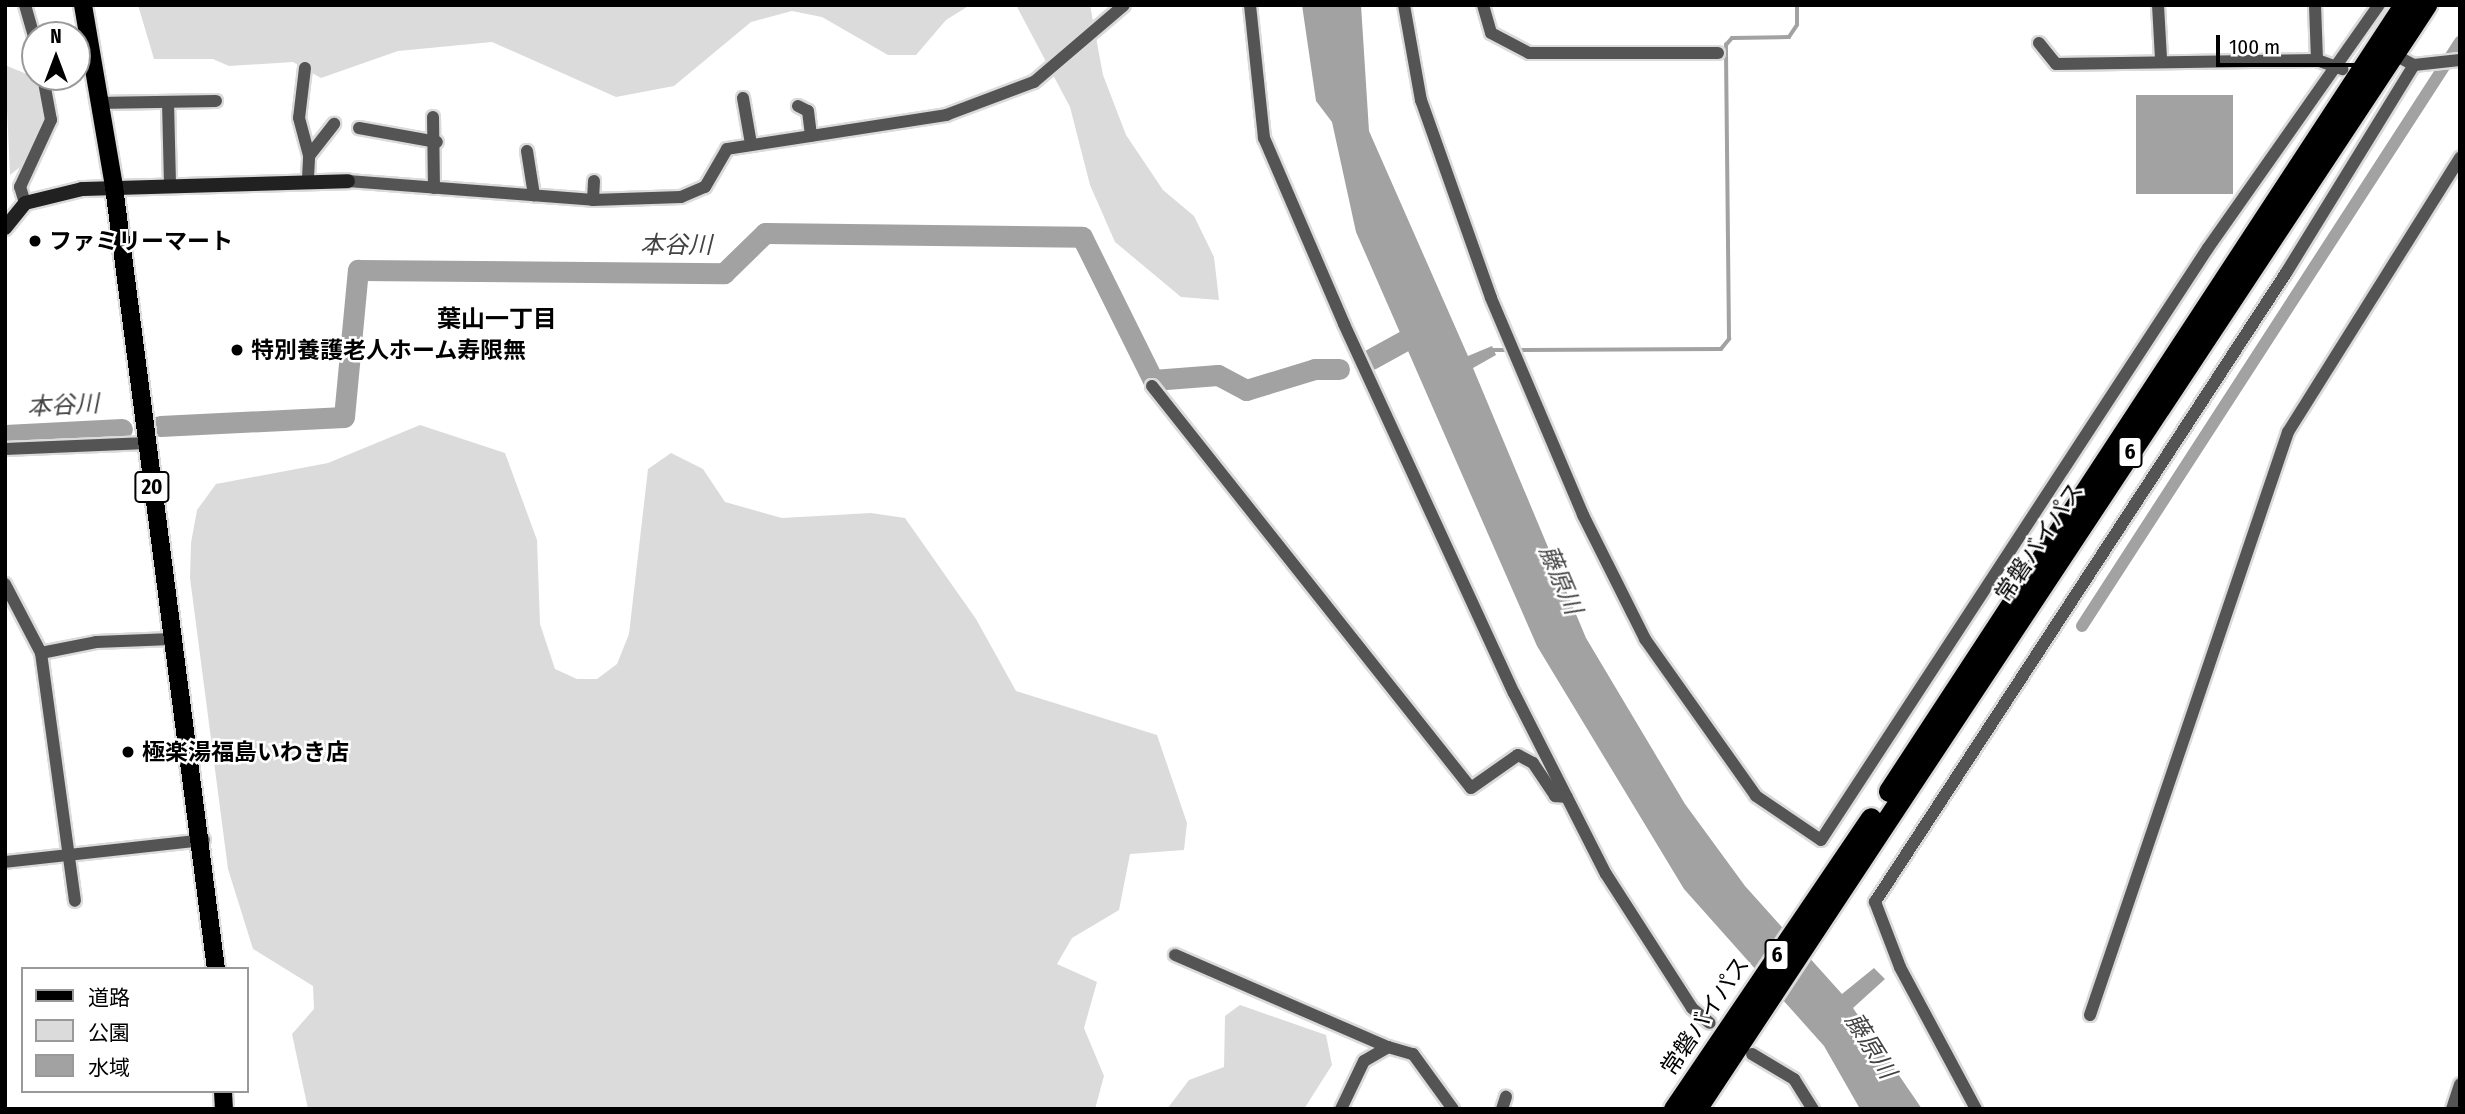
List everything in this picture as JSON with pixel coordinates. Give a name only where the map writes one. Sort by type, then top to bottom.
[{"type":"highway","name":"常磐バイパス","points":[[1696,1109],[1742,1039],[1828,892],[2404,5]]},
{"type":"highway","name":"常磐バイパス","points":[[1828,892],[2426,5]]},
{"type":"highway","name":"常磐バイパス","points":[[1674,1109],[1742,1039]]},
{"type":"main road","name":"20","points":[[91,82],[114,187],[172,639],[204,840],[216,967]]},
{"type":"street","points":[[5,228],[25,203],[47,194],[170,184],[308,178],[593,200],[696,193],[720,155],[751,145],[946,115],[1034,82],[1083,46],[1124,5]]},
{"type":"street","points":[[1250,5],[1264,138],[1567,797],[1606,874],[1692,1008],[1710,1023]]},
{"type":"street","points":[[1404,5],[1421,100],[1491,298],[1583,515],[1645,639],[1756,796],[1821,840],[2185,283],[2379,5]]},
{"type":"street","points":[[1483,5],[1491,33],[1529,53],[1718,53]]},
{"type":"street","points":[[2158,5],[2161,59]]},
{"type":"street","points":[[2315,5],[2317,60]]},
{"type":"street","points":[[2039,43],[2056,64],[2161,59],[2317,60],[2358,75]]},
{"type":"street","points":[[2393,54],[2414,65],[2459,60]]},
{"type":"street","points":[[1976,1109],[1900,967],[1875,902],[2271,296],[2414,65]]},
{"type":"street","points":[[305,68],[299,118],[309,156],[308,178]]},
{"type":"street","points":[[25,203],[20,187],[51,120],[46,91]]},
{"type":"street","points":[[743,98],[751,145]]},
{"type":"street","points":[[97,103],[216,101]]},
{"type":"street","points":[[168,102],[170,184]]},
{"type":"street","points":[[798,106],[808,111],[811,136]]},
{"type":"street","points":[[433,117],[437,142],[434,188]]},
{"type":"street","points":[[309,156],[334,124]]},
{"type":"street","points":[[359,128],[437,142]]},
{"type":"street","points":[[527,150],[534,195]]},
{"type":"street","points":[[2090,1014],[2288,432],[2460,158]]},
{"type":"street","points":[[593,200],[594,181]]},
{"type":"street","points":[[1152,386],[1471,788],[1518,755],[1533,763],[1555,796],[1567,797]]},
{"type":"street","points":[[5,449],[146,443]]},
{"type":"street","points":[[5,584],[41,653],[75,901]]},
{"type":"street","points":[[41,653],[96,642],[172,639]]},
{"type":"street","points":[[5,862],[204,840]]},
{"type":"street","points":[[1175,955],[1388,1047],[1413,1054],[1453,1109]]},
{"type":"street","points":[[1742,1039],[1794,1079],[1813,1109]]},
{"type":"street","points":[[1341,1109],[1364,1061],[1388,1047]]},
{"type":"street","points":[[2452,1109],[2460,1084]]},
{"type":"green space","points":[[138,5],[970,5],[946,20],[916,55],[888,55],[822,17],[792,11],[751,22],[674,86],[616,97],[492,42],[398,51],[321,78],[293,62],[229,66],[213,59],[154,59]]},
{"type":"green space","points":[[1016,5],[1090,5],[1103,75],[1126,135],[1163,190],[1194,216],[1214,257],[1219,300],[1181,297],[1115,242],[1090,185],[1070,107]]},
{"type":"green space","points":[[5,65],[21,72],[21,91],[39,91],[44,117],[25,163],[10,175]]},
{"type":"green space","points":[[420,425],[505,453],[537,540],[540,624],[555,669],[577,679],[597,679],[617,664],[629,634],[648,469],[671,453],[703,469],[725,502],[782,518],[871,513],[905,518],[976,619],[1016,691],[1157,735],[1187,823],[1184,850],[1130,854],[1119,910],[1072,938],[1057,964],[1097,982],[1084,1028],[1104,1076],[1095,1109],[308,1109],[292,1034],[314,1009],[313,986],[253,949],[228,869],[190,578],[191,543],[197,510],[216,484],[328,463]]},
{"type":"green space","points":[[1240,1005],[1326,1035],[1332,1065],[1304,1109],[1167,1109],[1189,1080],[1224,1067],[1225,1016]]},
{"type":"water","name":"藤原川","points":[[1302,5],[1361,5],[1369,131],[1468,356],[1492,346],[1496,355],[1473,368],[1586,638],[1685,804],[1745,886],[1842,994],[1874,968],[1885,979],[1853,1008],[1922,1109],[1860,1109],[1824,1046],[1684,889],[1537,646],[1356,232],[1332,122],[1316,101]]},
{"type":"water","points":[[2136,95],[2233,95],[2233,194],[2136,194]]},
{"type":"waterway","points":[[1518,350],[1721,349],[1729,339],[1726,45],[1732,38],[1789,37],[1797,25],[1797,5]]},
{"type":"waterway","points":[[2082,626],[2460,42]]},
{"type":"waterway","name":"本谷川","points":[[160,426],[344,417],[358,270],[724,273],[765,233],[1082,237],[1153,380],[1218,375],[1246,390],[1315,369],[1339,369]]},
{"type":"waterway","name":"本谷川","points":[[1371,359],[1422,331]]},
{"type":"waterway","points":[[1490,350],[1510,350]]},
{"type":"waterway","name":"本谷川","points":[[5,435],[122,429]]},
{"type":"place","name":"ファミリーマート","points":[[35,241]]},
{"type":"place","name":"特別養護老人ホーム寿限無","points":[[237,350]]},
{"type":"place","name":"極楽湯福島いわき店","points":[[128,752]]},
{"type":"district","name":"葉山一丁目","points":[[497,320]]}]
